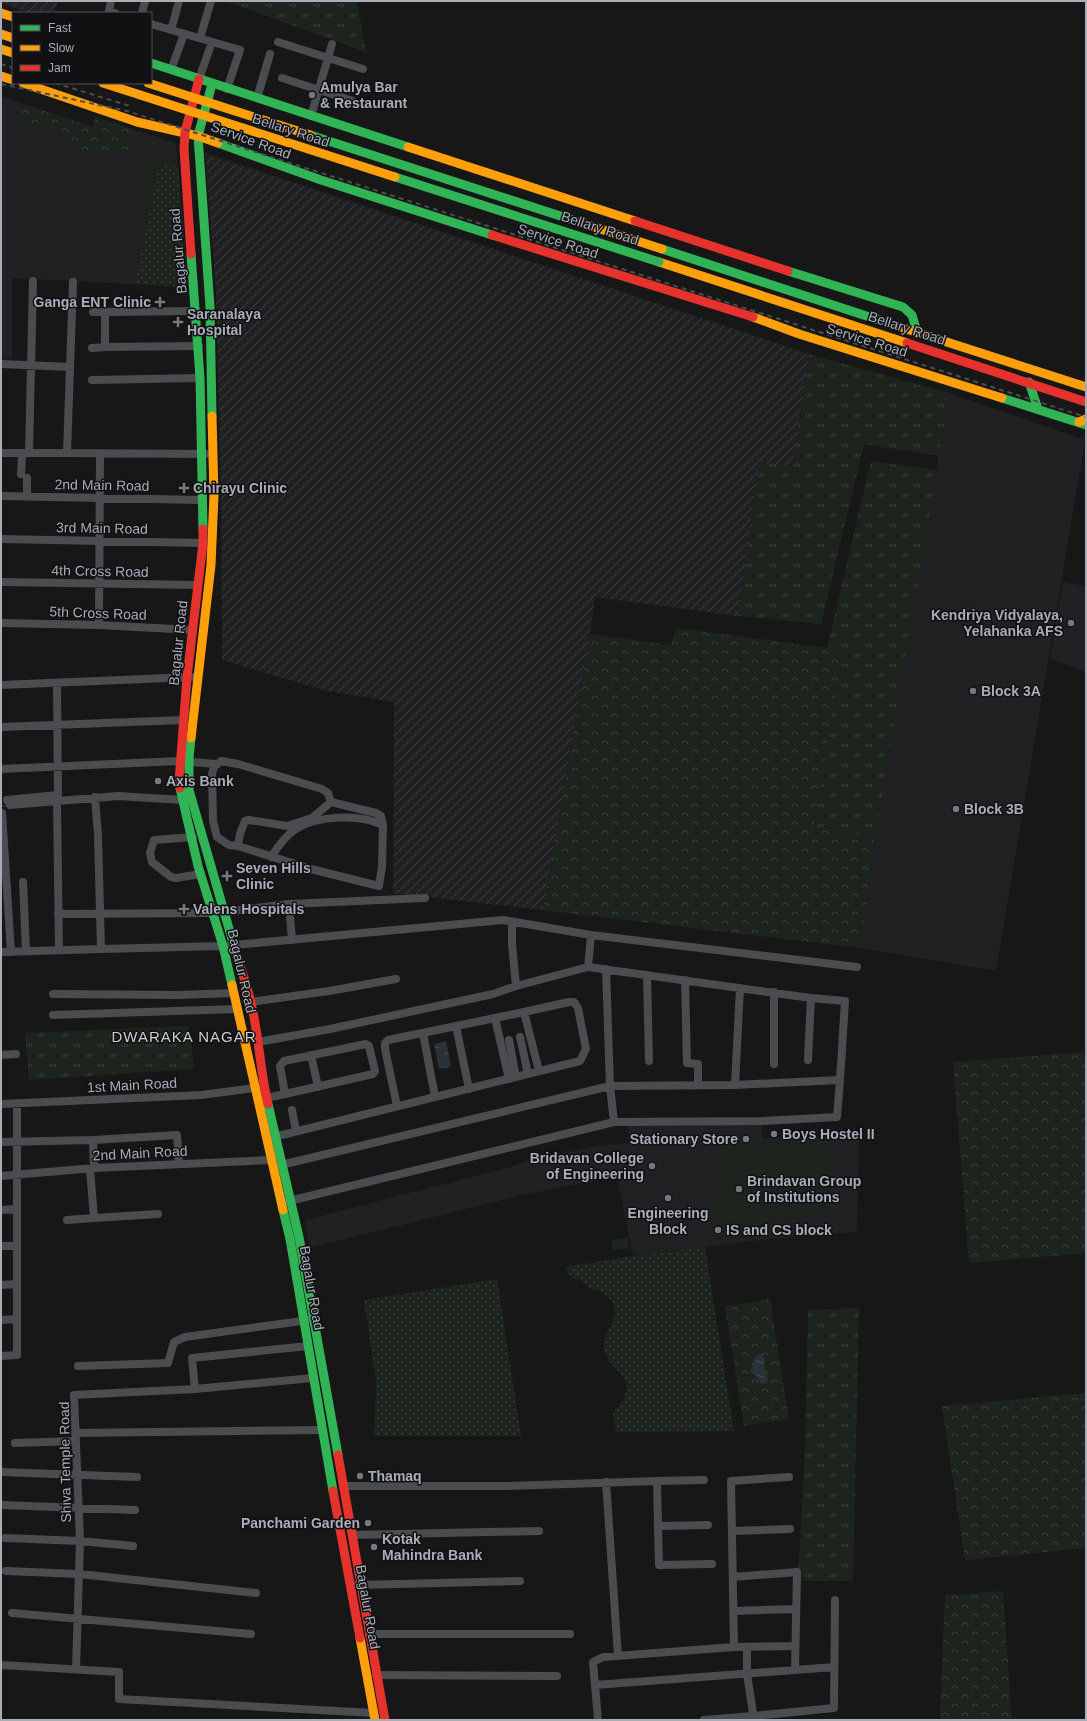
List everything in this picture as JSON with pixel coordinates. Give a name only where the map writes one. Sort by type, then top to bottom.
[{"type":"main road","points":[[1,13],[12,17]]},
{"type":"main road","points":[[1,34],[12,38]]},
{"type":"main road","points":[[1,49],[12,53]]},
{"type":"main road","points":[[152,63],[747,259],[891,302],[910,310],[917,332]]},
{"type":"main road","points":[[1,76],[12,80]]},
{"type":"main road","name":"Bagalur Road","points":[[199,79],[184,132],[199,346],[202,454],[203,543],[187,677],[184,720],[184,762],[189,790],[192,837],[201,874],[223,946],[250,1069],[266,1098],[289,1201],[299,1237],[385,1720]]},
{"type":"main road","name":"Service Road","points":[[26,84],[137,122],[198,136],[321,180],[587,266],[727,308],[800,334],[1038,410],[1084,422]]},
{"type":"main road","name":"Bellary Road","points":[[106,84],[285,143],[572,233],[1086,402]]},
{"type":"main road","name":"Bellary Road","points":[[151,84],[1086,387]]},
{"type":"main road","name":"Bagalur Road","points":[[212,84],[198,136],[210,307],[214,495],[212,565],[197,677],[184,762],[179,782],[183,800],[199,822],[233,945],[251,1002],[258,1042],[260,1088],[270,1160],[290,1239],[322,1430],[374,1716]]},
{"type":"main road","points":[[1029,382],[1038,410]]},
{"type":"street","points":[[111,1],[108,11],[112,12]]},
{"type":"street","points":[[142,12],[145,1]]},
{"type":"street","points":[[171,30],[179,1]]},
{"type":"street","points":[[200,38],[211,1]]},
{"type":"street","points":[[152,26],[240,50],[228,89]]},
{"type":"street","points":[[170,70],[184,34]]},
{"type":"street","points":[[199,79],[212,42]]},
{"type":"street","points":[[278,42],[362,69]]},
{"type":"street","points":[[311,116],[332,44]]},
{"type":"street","points":[[257,98],[270,54]]},
{"type":"street","points":[[282,78],[353,101]]},
{"type":"street","points":[[27,497],[24,476],[31,364],[33,281]]},
{"type":"street","points":[[67,453],[73,282]]},
{"type":"street","points":[[93,312],[196,311]]},
{"type":"street","points":[[105,312],[106,347]]},
{"type":"street","points":[[92,348],[199,346]]},
{"type":"street","points":[[1,364],[31,364],[70,367]]},
{"type":"street","points":[[92,380],[200,378]]},
{"type":"street","points":[[1,453],[213,454]]},
{"type":"street","points":[[99,625],[100,454]]},
{"type":"street","name":"2nd Main Road","points":[[1,496],[202,500]]},
{"type":"street","name":"3rd Main Road","points":[[1,539],[203,543]]},
{"type":"street","name":"4th Cross Road","points":[[1,582],[198,585]]},
{"type":"street","name":"5th Cross Road","points":[[1,623],[99,625],[193,630]]},
{"type":"street","points":[[1,685],[197,677]]},
{"type":"street","points":[[57,683],[58,795],[9,803],[118,796],[183,800]]},
{"type":"street","points":[[1,728],[184,720]]},
{"type":"street","points":[[1,769],[184,762],[216,764],[221,761],[238,764],[322,789],[328,793],[331,802]]},
{"type":"street","points":[[216,764],[212,774],[213,821],[217,837],[229,845],[238,846],[311,869],[379,886],[382,867],[384,825],[381,816],[376,813],[331,802]]},
{"type":"street","points":[[95,797],[98,835],[101,949]]},
{"type":"street","points":[[57,801],[59,950]]},
{"type":"street","points":[[238,846],[240,834],[245,821],[249,820],[286,826],[312,818],[331,802]]},
{"type":"street","points":[[2,813],[11,952]]},
{"type":"street","points":[[271,857],[281,841],[296,829],[315,822],[332,818],[346,817],[377,822],[384,825]]},
{"type":"street","points":[[199,822],[213,821]]},
{"type":"street","points":[[192,837],[154,840],[150,858],[152,862],[176,878],[201,874]]},
{"type":"street","points":[[204,840],[217,837]]},
{"type":"street","points":[[23,882],[26,951]]},
{"type":"street","points":[[224,912],[289,904],[425,898]]},
{"type":"street","points":[[289,904],[292,940]]},
{"type":"street","points":[[58,914],[213,913]]},
{"type":"street","points":[[1,952],[223,946],[503,920],[512,923],[591,935],[857,967]]},
{"type":"street","points":[[512,923],[512,944],[516,986]]},
{"type":"street","points":[[588,967],[591,935]]},
{"type":"street","points":[[258,1042],[330,1029],[463,1001],[588,967],[811,998],[845,1001],[837,1116],[763,1120],[614,1122],[289,1201]]},
{"type":"street","points":[[606,969],[610,1086],[614,1122]]},
{"type":"street","points":[[647,975],[649,1061]]},
{"type":"street","points":[[251,1002],[396,980]]},
{"type":"street","points":[[685,980],[687,1063],[698,1064],[698,1086]]},
{"type":"street","points":[[735,1085],[740,988]]},
{"type":"street","points":[[774,992],[774,1064]]},
{"type":"street","points":[[53,994],[179,995],[233,993]]},
{"type":"street","points":[[808,1060],[811,998]]},
{"type":"street","points":[[274,1137],[580,1062],[586,1049],[578,1008],[574,1002],[569,1002],[388,1040],[385,1043],[385,1049],[397,1106]]},
{"type":"street","points":[[53,1015],[237,1009]]},
{"type":"street","points":[[524,1012],[539,1072]]},
{"type":"street","points":[[495,1018],[513,1078]]},
{"type":"street","points":[[456,1026],[469,1088]]},
{"type":"street","points":[[423,1033],[435,1097]]},
{"type":"street","points":[[520,1037],[528,1074]]},
{"type":"street","points":[[509,1040],[513,1078]]},
{"type":"street","points":[[266,1098],[285,1094],[318,1087],[373,1074],[375,1071],[371,1048],[366,1044],[284,1061],[280,1066],[285,1094]]},
{"type":"street","points":[[1,1055],[16,1054]]},
{"type":"street","points":[[311,1055],[318,1087]]},
{"type":"street","points":[[281,1165],[610,1086],[698,1086],[840,1080]]},
{"type":"street","name":"1st Main Road","points":[[1,1104],[202,1095],[260,1088]]},
{"type":"street","points":[[1,1356],[17,1355],[17,1103]]},
{"type":"street","points":[[292,1110],[296,1131]]},
{"type":"street","points":[[1,1142],[93,1140],[177,1135],[178,1164]]},
{"type":"street","points":[[93,1140],[92,1169],[94,1218]]},
{"type":"street","points":[[270,1160],[278,1154]]},
{"type":"street","name":"2nd Main Road","points":[[1,1176],[92,1169],[270,1160]]},
{"type":"street","points":[[1,1210],[17,1209]]},
{"type":"street","points":[[67,1220],[158,1214]]},
{"type":"street","points":[[1,1246],[17,1246]]},
{"type":"street","points":[[1,1285],[17,1284]]},
{"type":"street","points":[[1,1320],[17,1319]]},
{"type":"street","points":[[78,1366],[168,1363],[174,1342],[184,1337],[313,1320]]},
{"type":"street","points":[[195,1389],[192,1358],[308,1346]]},
{"type":"street","name":"Shiva Temple Road","points":[[76,1669],[80,1541],[74,1395],[195,1389],[313,1378]]},
{"type":"street","points":[[75,1433],[322,1430]]},
{"type":"street","points":[[15,1443],[76,1441]]},
{"type":"street","points":[[1,1472],[137,1477]]},
{"type":"street","points":[[734,1647],[732,1481],[789,1477]]},
{"type":"street","points":[[343,1486],[508,1486],[704,1480]]},
{"type":"street","points":[[657,1481],[659,1565],[712,1564]]},
{"type":"street","points":[[606,1482],[618,1656]]},
{"type":"street","points":[[1,1505],[135,1510]]},
{"type":"street","points":[[658,1526],[708,1525]]},
{"type":"street","points":[[732,1530],[790,1529]]},
{"type":"street","points":[[352,1535],[539,1531]]},
{"type":"street","points":[[5,1538],[80,1541],[133,1546]]},
{"type":"street","points":[[6,1572],[79,1574],[256,1593]]},
{"type":"street","points":[[733,1577],[797,1572],[795,1609],[795,1670]]},
{"type":"street","points":[[350,1585],[520,1581]]},
{"type":"street","points":[[704,1720],[754,1718],[834,1708],[835,1600]]},
{"type":"street","points":[[734,1611],[795,1609]]},
{"type":"street","points":[[12,1613],[251,1634]]},
{"type":"street","points":[[369,1634],[570,1634]]},
{"type":"street","points":[[598,1720],[593,1662],[603,1658],[747,1646],[795,1646]]},
{"type":"street","points":[[747,1646],[747,1674],[754,1718]]},
{"type":"street","points":[[1,1665],[119,1672],[119,1699],[374,1716]]},
{"type":"street","points":[[595,1685],[834,1667]]},
{"type":"street","points":[[376,1675],[557,1676]]},
{"type":"shaded area","points":[[1,1],[58,1],[54,12],[27,12],[1,3]]},
{"type":"shaded area","points":[[1,97],[93,127],[95,117],[176,143],[188,287],[12,278],[12,359],[1,359]]},
{"type":"shaded area","points":[[205,153],[809,354],[793,466],[759,462],[738,616],[595,597],[543,910],[393,893],[394,702],[323,690],[222,660],[221,496],[216,292]]},
{"type":"shaded area","points":[[949,393],[1085,440],[996,971],[861,948],[875,837]]},
{"type":"shaded area","name":"Kendriya Vidyalaya, Yelahanka AFS","points":[[1063,581],[1086,587],[1086,672],[1050,659]]},
{"type":"shaded area","name":"Brindavan Group of Institutions","points":[[762,1123],[762,1138],[859,1136],[857,1232],[753,1241],[633,1256],[617,1177],[527,1194],[309,1248],[305,1220],[511,1167],[529,1160],[597,1146],[629,1143],[628,1125]]},
{"type":"green space","points":[[225,1],[357,1],[366,52]]},
{"type":"green space","points":[[20,103],[93,127],[95,117],[129,128],[128,153],[71,149],[72,133],[61,132],[61,129],[47,128],[47,125],[19,123]]},
{"type":"green space","points":[[145,157],[159,162],[138,267]]},
{"type":"green space","points":[[159,162],[178,167],[188,287],[135,284]]},
{"type":"green space","points":[[809,354],[949,393],[939,456],[864,444],[821,624],[738,616],[759,462],[793,466]]},
{"type":"green space","points":[[871,461],[937,470],[875,837],[813,829],[843,650],[827,648]]},
{"type":"green space","points":[[676,628],[843,650],[813,829],[875,837],[861,948],[543,910],[590,634],[671,645]]},
{"type":"green space","points":[[189,1026],[194,1069],[29,1080],[25,1033]]},
{"type":"green space","points":[[1084,1052],[1086,1074],[1086,1253],[969,1263],[953,1062]]},
{"type":"green space","points":[[827,1138],[830,1214],[710,1225],[721,1145]]},
{"type":"green space","points":[[628,1238],[629,1249],[612,1250],[611,1240]]},
{"type":"green space","points":[[705,1247],[734,1431],[616,1432],[613,1413],[623,1400],[626,1390],[626,1382],[606,1356],[604,1346],[615,1314],[612,1302],[605,1294],[588,1287],[581,1279],[571,1276],[566,1267],[633,1256]]},
{"type":"green space","points":[[497,1279],[521,1436],[374,1436],[376,1382],[364,1300]]},
{"type":"green space","points":[[770,1299],[789,1419],[744,1426],[725,1306]]},
{"type":"green space","points":[[859,1308],[853,1581],[798,1581],[805,1447],[808,1310]]},
{"type":"green space","points":[[1086,1393],[1086,1548],[965,1560],[942,1406]]},
{"type":"green space","points":[[1003,1591],[1012,1720],[940,1720],[945,1595]]},
{"type":"water","points":[[446,1041],[451,1067],[439,1069],[434,1044]]},
{"type":"water","points":[[760,1354],[765,1359],[764,1369],[768,1378],[767,1382],[764,1384],[760,1383],[757,1377],[750,1372],[756,1356]]},
{"type":"waterway","points":[[1,806],[7,806]]},
{"type":"railway","points":[[1,64],[12,68]]},
{"type":"railway","points":[[1,84],[127,111],[1086,417]]},
{"type":"railway","points":[[58,84],[130,106]]},
{"type":"traffic: fast","points":[[152,63],[408,147]]},
{"type":"traffic: fast","points":[[212,84],[198,136],[210,307],[212,416]]},
{"type":"traffic: fast","points":[[310,135],[585,224]]},
{"type":"traffic: fast","points":[[218,143],[321,180],[492,235]]},
{"type":"traffic: fast","points":[[395,177],[659,262]]},
{"type":"traffic: fast","points":[[662,249],[894,325]]},
{"type":"traffic: fast","points":[[191,254],[200,378],[203,529]]},
{"type":"traffic: fast","points":[[788,271],[903,307],[912,315],[917,332]]},
{"type":"traffic: fast","points":[[1029,382],[1038,409]]},
{"type":"traffic: fast","points":[[1002,398],[1086,425]]},
{"type":"traffic: fast","points":[[191,738],[189,758],[189,790],[234,946]]},
{"type":"traffic: fast","points":[[180,788],[198,866],[223,946],[232,985]]},
{"type":"traffic: fast","points":[[268,1104],[299,1237],[338,1455]]},
{"type":"traffic: fast","points":[[283,1210],[290,1239],[333,1491]]},
{"type":"traffic: slow","points":[[1,13],[12,17]]},
{"type":"traffic: slow","points":[[1,34],[12,38]]},
{"type":"traffic: slow","points":[[1,49],[12,53]]},
{"type":"traffic: slow","points":[[1,76],[12,80]]},
{"type":"traffic: slow","points":[[26,84],[137,122],[198,136],[218,143]]},
{"type":"traffic: slow","points":[[106,84],[395,177]]},
{"type":"traffic: slow","points":[[151,84],[310,135]]},
{"type":"traffic: slow","points":[[408,147],[635,221]]},
{"type":"traffic: slow","points":[[585,224],[662,249]]},
{"type":"traffic: slow","points":[[659,262],[907,343]]},
{"type":"traffic: slow","points":[[753,317],[799,334],[1002,398]]},
{"type":"traffic: slow","points":[[894,325],[1086,387]]},
{"type":"traffic: slow","points":[[191,738],[211,565],[214,495],[212,416]]},
{"type":"traffic: slow","points":[[1079,422],[1086,419]]},
{"type":"traffic: slow","points":[[232,985],[283,1210]]},
{"type":"traffic: slow","points":[[360,1638],[375,1720]]},
{"type":"traffic: jam","points":[[191,254],[184,149],[185,132],[199,79]]},
{"type":"traffic: jam","points":[[635,221],[788,271]]},
{"type":"traffic: jam","points":[[492,235],[753,317]]},
{"type":"traffic: jam","points":[[907,343],[1086,402]]},
{"type":"traffic: jam","points":[[180,788],[179,782],[187,677],[203,543],[203,529]]},
{"type":"traffic: jam","points":[[234,946],[254,1015],[268,1104]]},
{"type":"traffic: jam","points":[[338,1455],[385,1720]]},
{"type":"traffic: jam","points":[[333,1491],[360,1638]]},
{"type":"place","name":"Amulya Bar & Restaurant","points":[[312,95]]},
{"type":"place","name":"Ganga ENT Clinic","points":[[160,302]]},
{"type":"place","name":"Saranalaya Hospital","points":[[178,322]]},
{"type":"place","name":"Chirayu Clinic","points":[[184,488]]},
{"type":"place","name":"Kendriya Vidyalaya, Yelahanka AFS","points":[[1071,623]]},
{"type":"place","name":"Block 3A","points":[[973,691]]},
{"type":"place","name":"Axis Bank","points":[[158,781]]},
{"type":"place","name":"Block 3B","points":[[956,809]]},
{"type":"place","name":"Seven Hills Clinic","points":[[227,876]]},
{"type":"place","name":"Valens Hospitals","points":[[184,909]]},
{"type":"place","name":"Boys Hostel II","points":[[774,1134]]},
{"type":"place","name":"Stationary Store","points":[[746,1139]]},
{"type":"place","name":"Bridavan College of Engineering","points":[[652,1166]]},
{"type":"place","name":"Brindavan Group of Institutions","points":[[739,1189]]},
{"type":"place","name":"Engineering Block","points":[[668,1198]]},
{"type":"place","name":"IS and CS block","points":[[718,1230]]},
{"type":"place","name":"Thamaq","points":[[360,1476]]},
{"type":"place","name":"Panchami Garden","points":[[368,1523]]},
{"type":"place","name":"Kotak Mahindra Bank","points":[[374,1547]]},
{"type":"district","name":"DWARAKA NAGAR","points":[[184,1036]]}]
